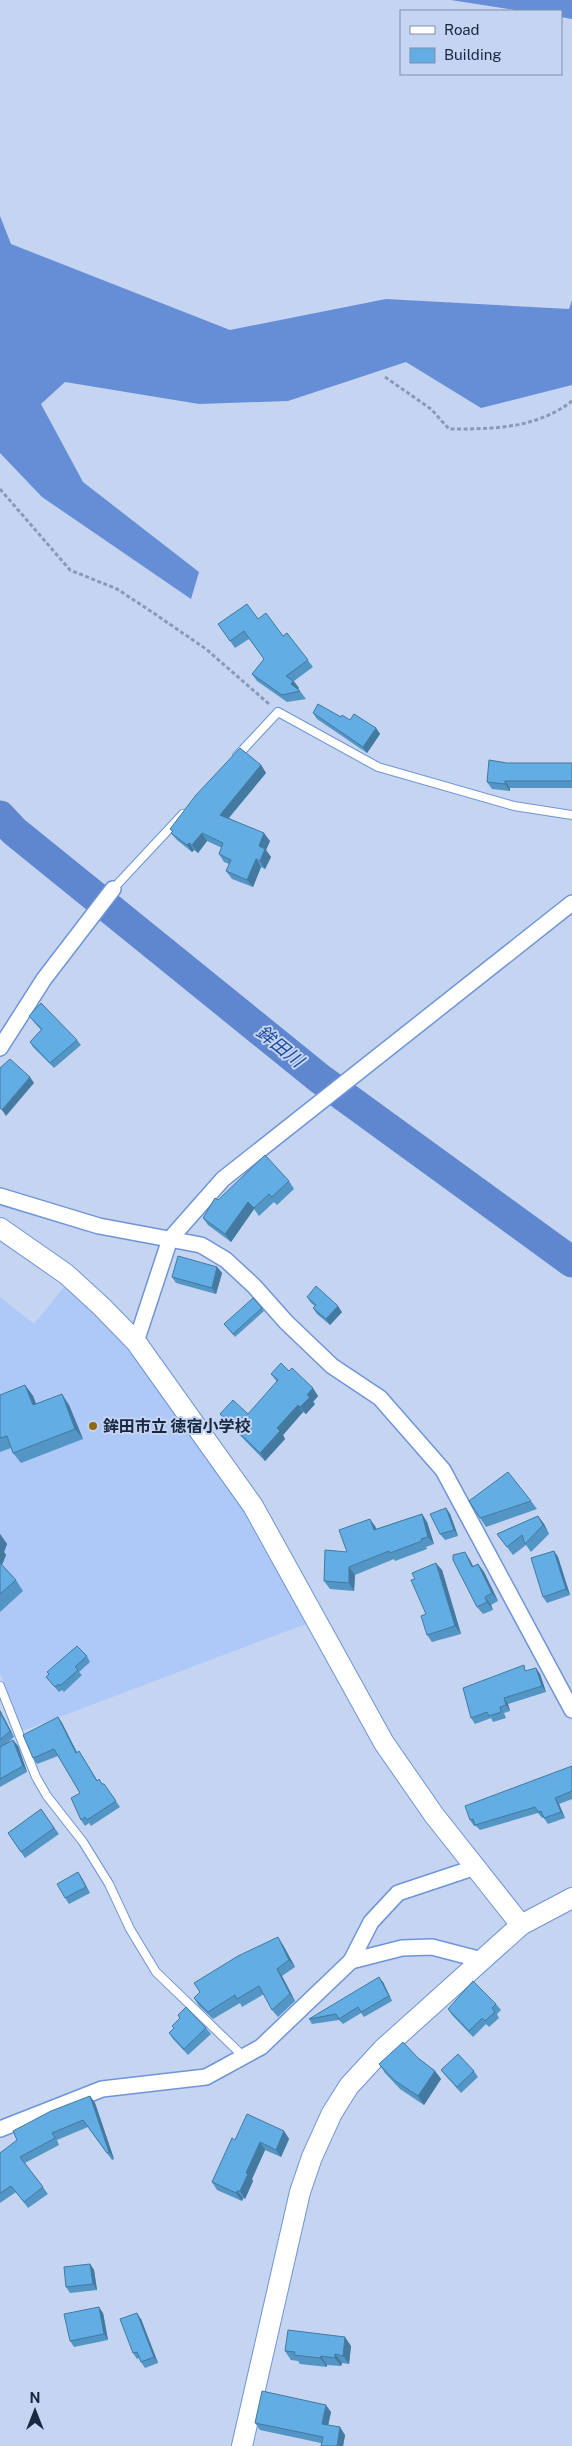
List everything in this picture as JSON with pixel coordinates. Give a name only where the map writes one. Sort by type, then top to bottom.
[{"type":"street","points":[[0,1048],[44,979],[113,889]]},
{"type":"street","points":[[136,1342],[170,1239],[222,1179],[321,1103],[572,903]]},
{"type":"street","points":[[0,1196],[99,1226],[201,1244],[226,1260],[254,1286],[286,1322],[332,1366],[380,1398],[410,1429],[442,1470],[572,1710]]},
{"type":"street","points":[[0,1228],[66,1274],[102,1306],[136,1342],[253,1506],[384,1743],[434,1815],[521,1925]]},
{"type":"street","points":[[0,2129],[102,2089],[206,2077],[244,2057],[261,2047],[351,1961],[371,1922],[398,1893],[476,1867]]},
{"type":"street","points":[[242,2446],[300,2192],[312,2157],[332,2113],[349,2086],[383,2049],[521,1925],[572,1898]]},
{"type":"street","points":[[351,1961],[402,1948],[432,1947],[482,1960]]},
{"type":"lane","points":[[232,761],[278,712],[378,767],[514,806],[572,815]]},
{"type":"lane","points":[[113,889],[192,804]]},
{"type":"lane","points":[[0,1686],[36,1777],[47,1796],[83,1842],[109,1884],[130,1929],[156,1972],[244,2057]]},
{"type":"path","points":[[385,377],[431,409],[449,429],[502,429],[540,419],[572,401]]},
{"type":"path","points":[[0,489],[70,570],[117,589],[152,612],[206,649],[278,712]]},
{"type":"shaded area","points":[[451,0],[572,0],[572,19],[562,17],[562,10],[516,10]]},
{"type":"shaded area","points":[[0,216],[11,244],[230,330],[386,299],[569,309],[572,300],[572,385],[481,408],[406,362],[288,401],[199,404],[65,382],[41,404],[83,482],[199,572],[191,599],[42,497],[0,453]]},
{"type":"shaded area","name":"鉾田市立 徳宿小学校","points":[[66,1285],[128,1342],[246,1510],[306,1624],[22,1731],[0,1673],[0,1297],[34,1324]]},
{"type":"building","points":[[247,604],[258,619],[266,613],[283,636],[287,633],[308,660],[286,676],[293,681],[291,684],[300,691],[282,695],[252,674],[264,659],[244,631],[230,641],[218,624]]},
{"type":"building","points":[[318,704],[350,720],[354,714],[376,728],[363,747],[313,713]]},
{"type":"building","points":[[240,748],[261,765],[220,815],[264,833],[259,846],[265,849],[260,861],[256,859],[247,880],[226,871],[231,860],[219,854],[223,843],[202,833],[192,845],[189,843],[187,845],[171,833],[173,831],[170,829],[196,795]]},
{"type":"building","points":[[489,760],[507,763],[572,763],[572,781],[505,781],[505,784],[487,782]]},
{"type":"building","points":[[41,1003],[77,1040],[50,1063],[30,1042],[42,1029],[29,1016]]},
{"type":"building","points":[[10,1059],[30,1077],[2,1110],[0,1108],[0,1068]]},
{"type":"building","points":[[265,1155],[289,1181],[272,1197],[269,1194],[254,1208],[248,1202],[225,1234],[203,1218],[215,1198],[218,1200]]},
{"type":"building","points":[[178,1256],[217,1267],[212,1288],[172,1277]]},
{"type":"building","points":[[316,1286],[338,1306],[326,1319],[313,1308],[316,1305],[307,1297]]},
{"type":"building","points":[[253,1298],[262,1308],[233,1334],[224,1324]]},
{"type":"building","points":[[281,1363],[289,1371],[292,1368],[313,1388],[307,1395],[310,1397],[300,1407],[298,1405],[277,1428],[280,1431],[260,1453],[220,1414],[233,1400],[248,1414],[278,1380],[271,1374]]},
{"type":"building","points":[[25,1385],[33,1405],[62,1394],[75,1429],[13,1453],[7,1436],[0,1438],[0,1395]]},
{"type":"building","points":[[508,1472],[531,1501],[480,1518],[469,1501]]},
{"type":"building","points":[[446,1508],[454,1530],[440,1534],[430,1514]]},
{"type":"building","points":[[422,1514],[428,1537],[421,1539],[422,1541],[390,1553],[389,1551],[349,1567],[349,1583],[324,1581],[325,1550],[347,1552],[339,1530],[370,1519],[374,1530]]},
{"type":"building","points":[[538,1516],[543,1525],[525,1544],[522,1535],[507,1547],[497,1534]]},
{"type":"building","points":[[554,1551],[566,1589],[543,1597],[531,1558]]},
{"type":"building","points":[[465,1552],[472,1567],[478,1564],[492,1593],[485,1597],[487,1602],[477,1607],[453,1560],[453,1555]]},
{"type":"building","points":[[0,1563],[16,1580],[0,1594]]},
{"type":"building","points":[[436,1563],[455,1626],[427,1635],[421,1616],[426,1614],[411,1580],[415,1579],[412,1573]]},
{"type":"building","points":[[77,1646],[87,1656],[75,1667],[78,1670],[60,1686],[59,1684],[55,1687],[46,1677],[49,1674],[47,1672]]},
{"type":"building","points":[[524,1665],[525,1671],[536,1668],[542,1686],[504,1698],[506,1705],[500,1707],[501,1712],[489,1716],[487,1712],[471,1718],[463,1688]]},
{"type":"building","points":[[0,1712],[10,1731],[0,1740]]},
{"type":"building","points":[[58,1717],[76,1753],[79,1751],[97,1781],[99,1779],[104,1784],[116,1801],[87,1820],[85,1817],[81,1820],[71,1798],[80,1793],[54,1749],[33,1758],[23,1735]]},
{"type":"building","points":[[13,1740],[23,1766],[0,1779],[0,1747]]},
{"type":"building","points":[[572,1766],[572,1791],[555,1798],[561,1812],[544,1818],[541,1811],[538,1812],[535,1807],[475,1825],[473,1819],[470,1820],[465,1806]]},
{"type":"building","points":[[41,1809],[54,1828],[21,1852],[8,1833]]},
{"type":"building","points":[[78,1872],[86,1887],[65,1898],[57,1884]]},
{"type":"building","points":[[278,1937],[289,1960],[277,1969],[290,1994],[272,2010],[259,1986],[237,1999],[235,1995],[208,2012],[194,1998],[200,1992],[194,1983],[238,1956]]},
{"type":"building","points":[[379,1977],[389,1996],[361,2012],[358,2007],[339,2019],[336,2014],[309,2019]]},
{"type":"building","points":[[473,1981],[496,2004],[492,2008],[495,2012],[485,2021],[482,2018],[469,2031],[448,2009]]},
{"type":"building","points":[[186,2007],[206,2028],[184,2049],[169,2033],[174,2028],[172,2026],[180,2018],[178,2015]]},
{"type":"building","points":[[403,2042],[418,2058],[435,2071],[418,2096],[394,2080],[379,2064]]},
{"type":"building","points":[[458,2054],[474,2071],[457,2087],[441,2070]]},
{"type":"building","points":[[90,2096],[109,2152],[107,2153],[83,2120],[52,2133],[55,2138],[20,2157],[43,2187],[24,2202],[11,2186],[0,2193],[0,2153],[17,2140],[13,2131],[51,2111]]},
{"type":"building","points":[[247,2114],[284,2131],[276,2150],[260,2142],[240,2191],[236,2193],[212,2182],[232,2138],[235,2140]]},
{"type":"building","points":[[90,2264],[93,2284],[66,2287],[64,2267]]},
{"type":"building","points":[[99,2307],[104,2334],[70,2341],[64,2314]]},
{"type":"building","points":[[137,2313],[154,2357],[141,2362],[137,2352],[133,2353],[120,2319]]},
{"type":"building","points":[[288,2330],[345,2337],[343,2356],[335,2354],[335,2358],[321,2356],[320,2358],[294,2355],[295,2352],[285,2351]]},
{"type":"building","points":[[262,2391],[326,2405],[322,2424],[340,2427],[337,2446],[321,2446],[323,2437],[255,2423]]},
{"type":"waterway","name":"鉾田川","points":[[0,816],[14,831],[319,1078],[572,1262]]},
{"type":"place","name":"鉾田市立 徳宿小学校","points":[[93,1426]]}]
